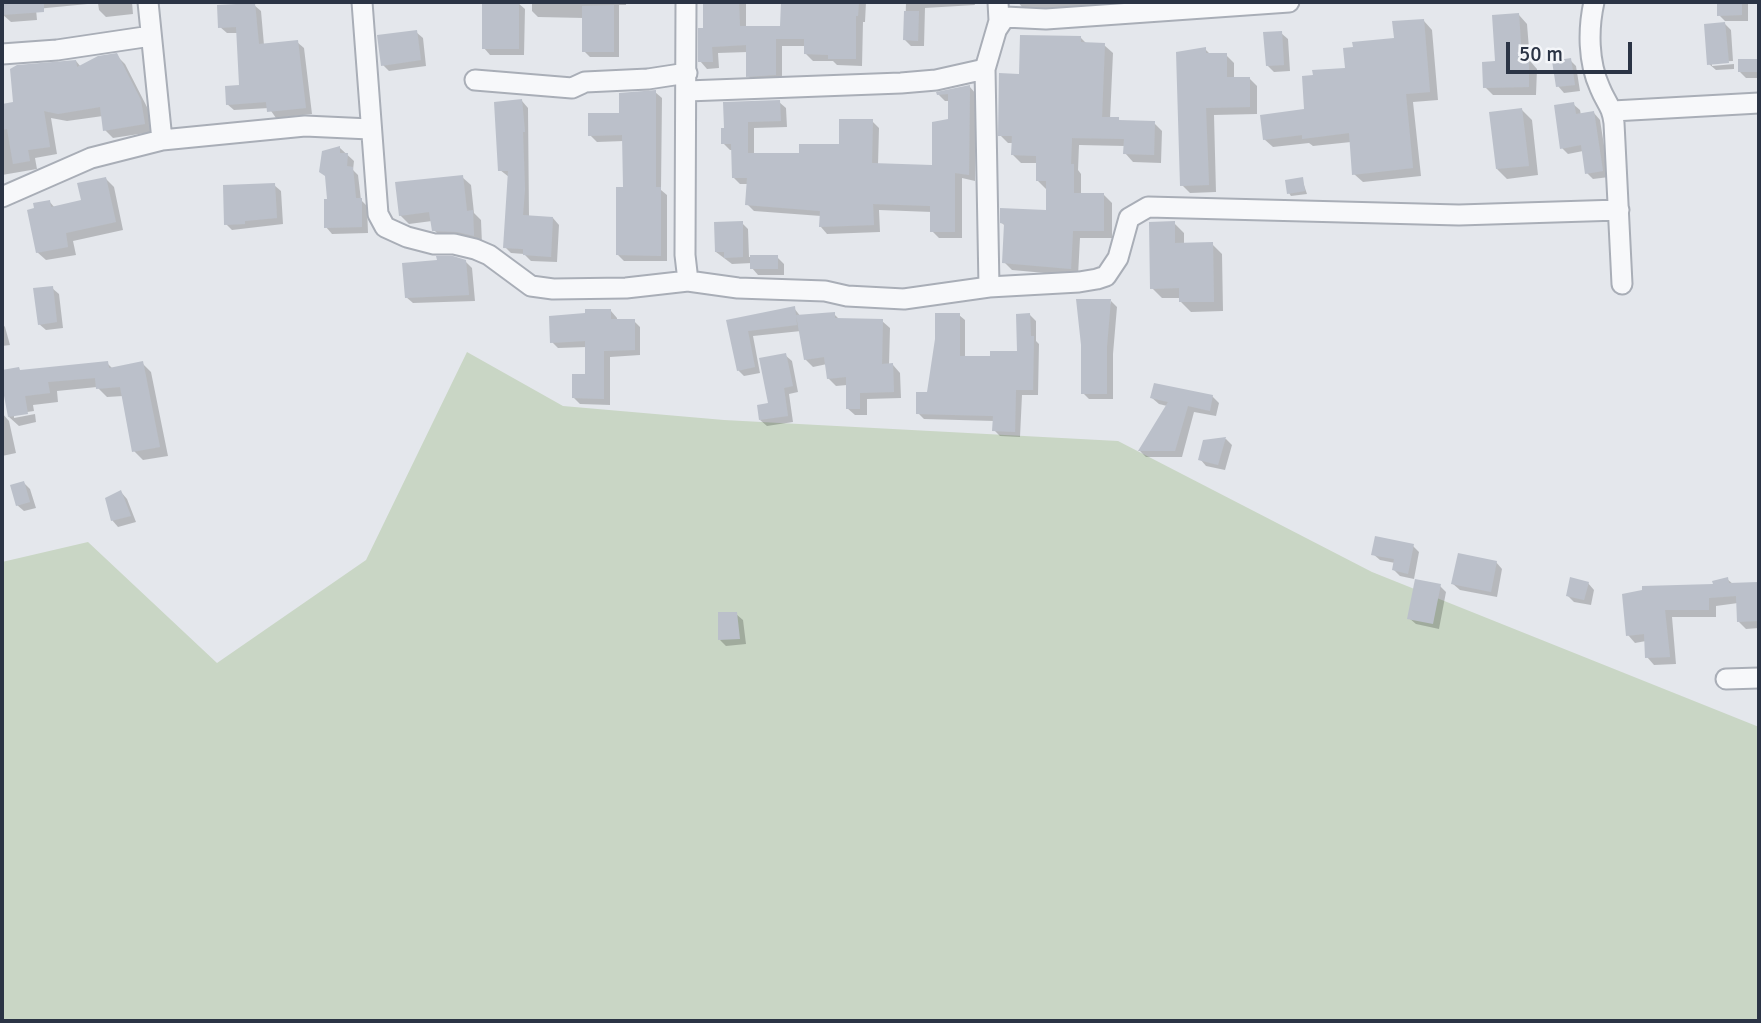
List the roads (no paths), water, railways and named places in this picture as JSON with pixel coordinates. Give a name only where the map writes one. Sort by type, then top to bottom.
[{"type":"street","points":[[148,2],[162,140]]},
{"type":"street","points":[[362,2],[378,214],[385,227],[407,237],[434,244],[454,243],[475,248],[531,286],[581,290],[688,281],[738,288],[825,291],[848,296],[904,299],[989,287],[1079,282],[1106,275],[1118,258],[1129,218],[1148,207],[1459,215],[1619,210]]},
{"type":"street","points":[[686,2],[685,255],[688,281]]},
{"type":"street","points":[[989,287],[985,69],[997,29],[998,2]]},
{"type":"street","points":[[997,29],[1005,17],[1046,19],[1289,2]]},
{"type":"street","points":[[1594,2],[1590,21],[1594,67],[1600,88],[1613,111],[1622,284]]},
{"type":"street","points":[[2,54],[57,50],[150,36]]},
{"type":"street","points":[[475,80],[572,88],[585,82],[648,79],[687,82],[901,83],[936,80],[985,69]]},
{"type":"street","points":[[1613,111],[1759,103]]},
{"type":"street","points":[[2,197],[91,158],[162,140],[305,126],[370,129]]},
{"type":"street","points":[[1726,679],[1759,678]]}]
